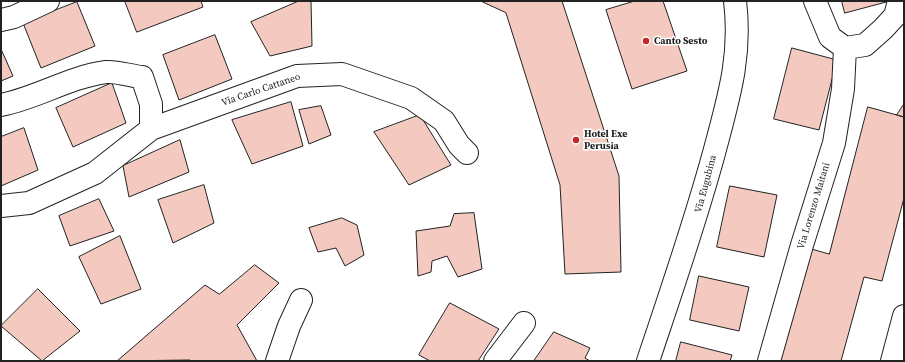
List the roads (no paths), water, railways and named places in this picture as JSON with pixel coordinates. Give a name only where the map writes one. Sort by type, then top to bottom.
[{"type":"street","points":[[1,20],[14,17],[48,1]]},
{"type":"street","name":"Via Eugubina","points":[[648,361],[698,212],[733,82],[738,27],[735,1]]},
{"type":"street","points":[[814,1],[830,37],[845,48],[865,45],[895,16],[899,1]]},
{"type":"street","name":"Via Lorenzo Maitani","points":[[769,361],[802,245],[834,143],[844,89],[845,48]]},
{"type":"street","points":[[1,105],[12,103],[59,84],[107,72],[142,77],[151,104],[151,129]]},
{"type":"street","name":"Via Carlo Cattaneo","points":[[1,206],[29,203],[95,173],[151,129],[297,76],[342,74],[411,98],[444,122],[458,145],[467,153]]},
{"type":"street","points":[[277,361],[289,326],[301,300]]},
{"type":"street","points":[[892,361],[904,316]]},
{"type":"street","points":[[495,361],[524,323]]},
{"type":"place","name":"Canto Sesto","points":[[646,41]]},
{"type":"place","name":"Hotel Exe Perusia","points":[[576,140]]}]
